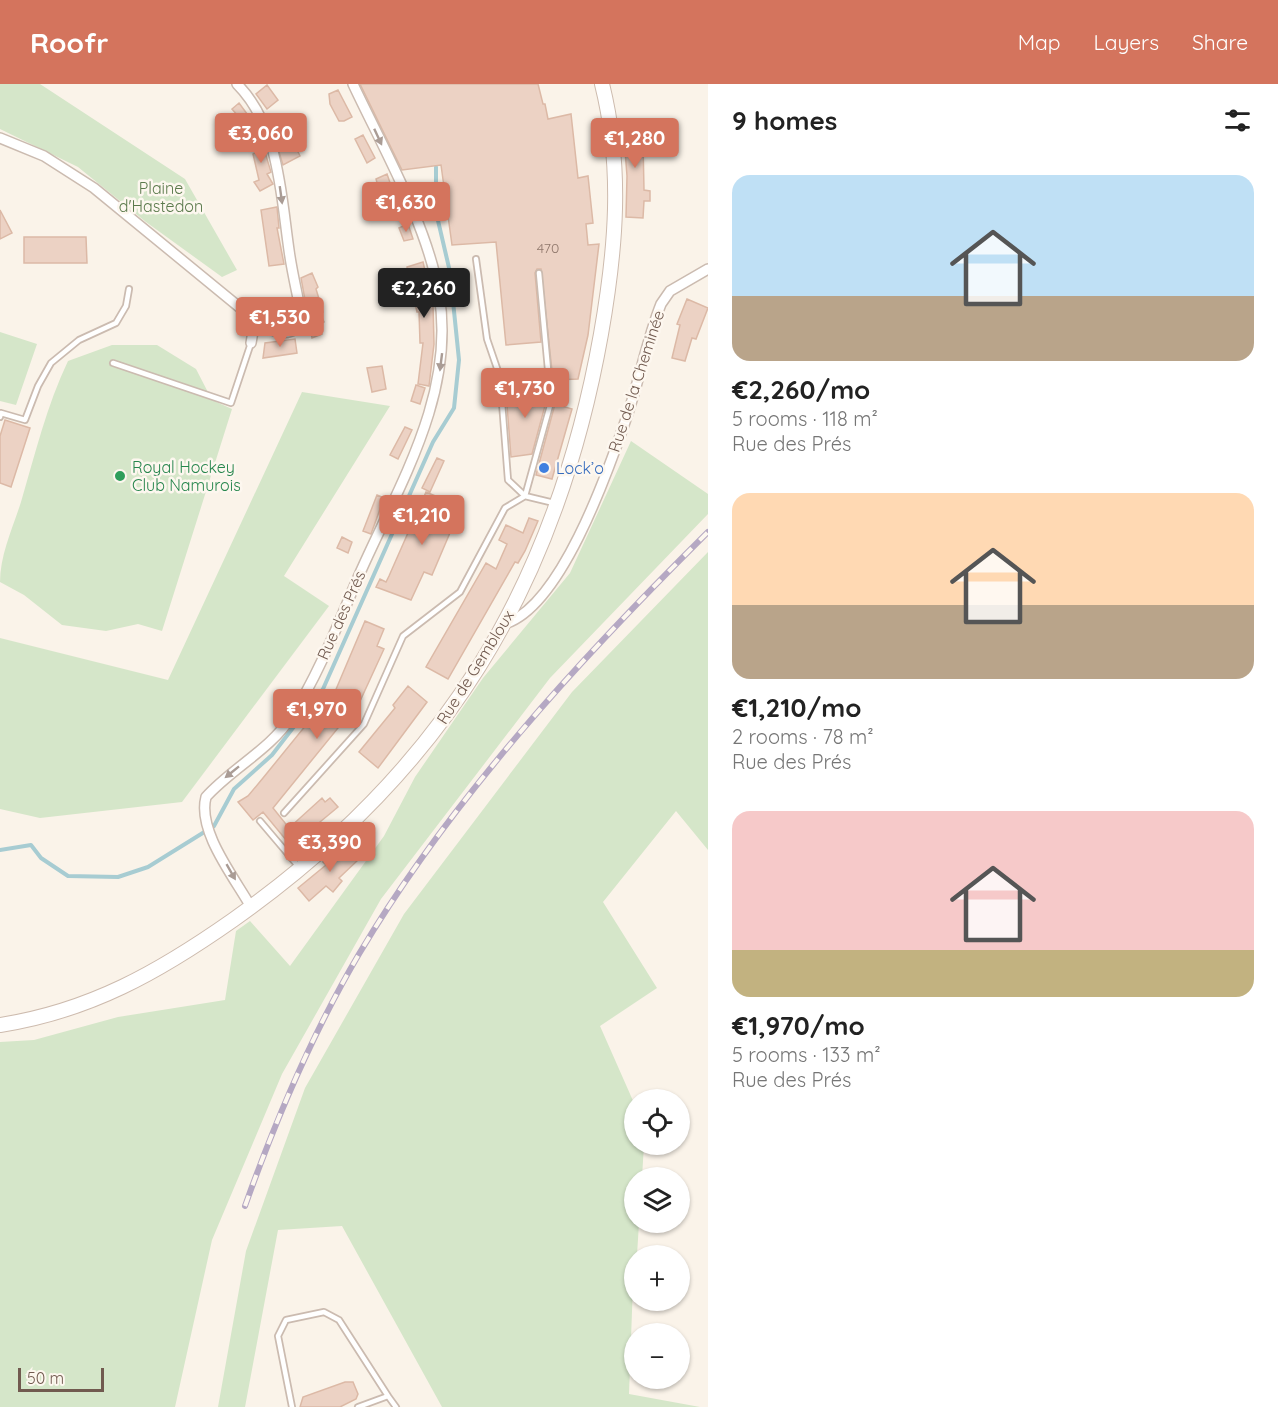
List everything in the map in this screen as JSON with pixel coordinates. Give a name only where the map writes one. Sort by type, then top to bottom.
[{"type":"main road","name":"Rue de Gembloux","points":[[0,1025],[102,998],[128,986],[169,963],[251,907],[300,868],[372,804],[422,748],[463,693],[504,624],[538,552],[557,504],[593,375],[610,283],[617,171],[609,113],[602,84]]},
{"type":"street","points":[[0,138],[44,156],[94,188],[255,320],[270,331],[281,334],[296,328],[302,319],[277,169],[265,128],[245,92],[237,84]]},
{"type":"street","name":"Rue des Prés","points":[[251,907],[211,838],[202,809],[206,797],[273,740],[291,717],[322,659],[422,437],[440,371],[443,339],[440,296],[435,272],[424,237],[353,84]]},
{"type":"street","name":"Rue de la Cheminée","points":[[504,624],[519,618],[534,604],[578,540],[626,421],[661,304],[670,291],[708,269]]},
{"type":"street","points":[[251,344],[255,320]]},
{"type":"lane","points":[[476,259],[487,339],[500,377],[508,480],[525,496],[557,504]]},
{"type":"lane","points":[[284,813],[364,724],[403,636],[460,592],[505,508],[525,496],[551,402],[539,273]]},
{"type":"lane","points":[[0,417],[2,413],[25,420],[38,386],[51,363],[79,340],[116,323],[126,306],[129,289]]},
{"type":"lane","points":[[113,363],[231,403],[251,344]]},
{"type":"lane","points":[[260,821],[300,868]]},
{"type":"lane","points":[[292,1407],[278,1336],[286,1320],[324,1312],[339,1320],[396,1407]]},
{"type":"lane","points":[[358,1407],[388,1396]]},
{"type":"green space","name":"Plaine d'Hastedon","points":[[0,84],[40,84],[185,179],[237,270],[222,277],[146,222],[78,167],[0,129]]},
{"type":"green space","points":[[0,332],[37,344],[16,405],[0,401]]},
{"type":"green space","name":"Royal Hockey Club Namurois","points":[[112,345],[157,345],[196,369],[212,400],[232,409],[162,631],[138,624],[106,631],[62,625],[24,595],[0,582],[2,562],[36,448],[68,361]]},
{"type":"green space","points":[[302,392],[390,406],[284,576],[329,606],[182,802],[40,818],[0,809],[0,638],[168,680]]},
{"type":"green space","points":[[631,441],[708,494],[708,514],[550,678],[381,899],[282,1074],[212,1240],[175,1407],[0,1407],[0,1042],[34,1040],[118,1017],[225,1000],[236,931],[250,921],[290,966],[384,836],[415,777],[483,678],[570,573]]},
{"type":"green space","points":[[708,552],[708,850],[676,811],[603,902],[657,988],[600,1026],[628,1089],[624,1089],[624,1155],[643,1155],[643,1167],[624,1167],[624,1233],[638,1233],[638,1245],[624,1245],[624,1311],[632,1311],[632,1323],[624,1323],[624,1389],[629,1389],[629,1394],[700,1407],[442,1407],[342,1226],[278,1230],[245,1407],[218,1407],[246,1251],[305,1088],[404,914],[572,692]]},
{"type":"building","points":[[360,84],[538,84],[548,119],[571,114],[578,178],[588,176],[593,223],[586,224],[588,245],[599,244],[588,335],[578,379],[553,380],[541,269],[537,269],[535,273],[541,342],[506,345],[496,242],[452,245],[441,165],[402,170]]},
{"type":"building","points":[[267,85],[278,100],[267,109],[256,94]]},
{"type":"building","points":[[338,90],[352,117],[344,121],[339,121],[330,104],[329,94]]},
{"type":"building","points":[[239,103],[250,118],[244,123],[232,109]]},
{"type":"building","points":[[286,115],[294,130],[291,132],[299,147],[296,148],[300,156],[283,165],[270,123]]},
{"type":"building","points":[[640,121],[641,132],[649,131],[650,142],[643,142],[644,190],[650,191],[650,201],[644,201],[643,218],[626,217],[627,176],[623,124]]},
{"type":"building","points":[[258,129],[271,172],[267,174],[273,184],[260,191],[254,182],[259,180],[253,154],[260,150],[251,133]]},
{"type":"building","points":[[363,135],[375,158],[367,163],[355,139]]},
{"type":"building","points":[[387,174],[395,197],[382,202],[376,179]]},
{"type":"building","points":[[277,207],[279,228],[277,228],[284,264],[269,266],[261,210]]},
{"type":"building","points":[[0,210],[12,233],[0,239]]},
{"type":"building","points":[[408,224],[413,239],[404,241],[399,228]]},
{"type":"building","points":[[24,237],[86,237],[87,263],[24,263]]},
{"type":"building","points":[[423,262],[433,305],[434,344],[429,386],[418,384],[423,343],[420,343],[419,312],[417,312],[407,267]]},
{"type":"building","points":[[312,273],[318,287],[316,289],[323,312],[320,313],[324,322],[318,325],[322,334],[312,338],[301,278]]},
{"type":"building","points":[[687,299],[708,308],[696,339],[692,338],[685,361],[672,358],[680,325],[677,324]]},
{"type":"building","points":[[295,339],[297,353],[263,358],[265,343]]},
{"type":"building","points":[[382,366],[386,389],[372,392],[367,368]]},
{"type":"building","points":[[416,385],[425,388],[420,404],[411,401]]},
{"type":"building","points":[[545,388],[546,402],[532,454],[511,457],[506,392]]},
{"type":"building","points":[[555,404],[572,409],[552,479],[536,475]]},
{"type":"building","points":[[5,420],[30,428],[11,487],[0,483],[0,436]]},
{"type":"building","points":[[405,427],[412,430],[398,459],[390,455]]},
{"type":"building","points":[[437,458],[444,461],[430,492],[422,488]]},
{"type":"building","points":[[426,492],[461,507],[432,575],[424,572],[411,600],[376,587],[380,579],[386,582]]},
{"type":"building","points":[[377,495],[384,498],[371,534],[363,531]]},
{"type":"building","points":[[529,518],[538,521],[525,551],[518,563],[515,562],[448,679],[426,667],[486,563],[496,569],[507,544],[499,540],[506,525],[523,533]]},
{"type":"building","points":[[342,537],[352,542],[348,553],[337,548]]},
{"type":"building","points":[[365,621],[384,629],[377,646],[384,649],[349,725],[342,723],[273,808],[289,828],[322,798],[325,802],[330,798],[338,807],[291,846],[263,812],[253,820],[238,802],[248,796],[324,703],[328,691],[334,694]]},
{"type":"building","points":[[408,686],[427,702],[378,768],[359,752],[395,708],[393,705]]},
{"type":"building","points":[[345,843],[358,860],[339,878],[342,881],[333,892],[326,886],[309,901],[298,888],[326,865],[323,862]]},
{"type":"building","points":[[345,1382],[353,1382],[358,1394],[356,1399],[340,1407],[300,1407],[303,1397]]},
{"type":"waterway","points":[[0,850],[31,845],[41,858],[68,876],[118,877],[148,867],[214,826],[234,789],[272,755],[323,689],[433,442],[454,408],[459,360],[450,272],[436,212],[436,167]]},
{"type":"railway","points":[[245,1206],[282,1109],[310,1046],[342,984],[395,897],[434,840],[520,732],[566,680],[708,532]]},
{"type":"place","name":"Lock’o","points":[[544,468]]},
{"type":"place","name":"Royal Hockey Club Namurois","points":[[120,476]]}]
